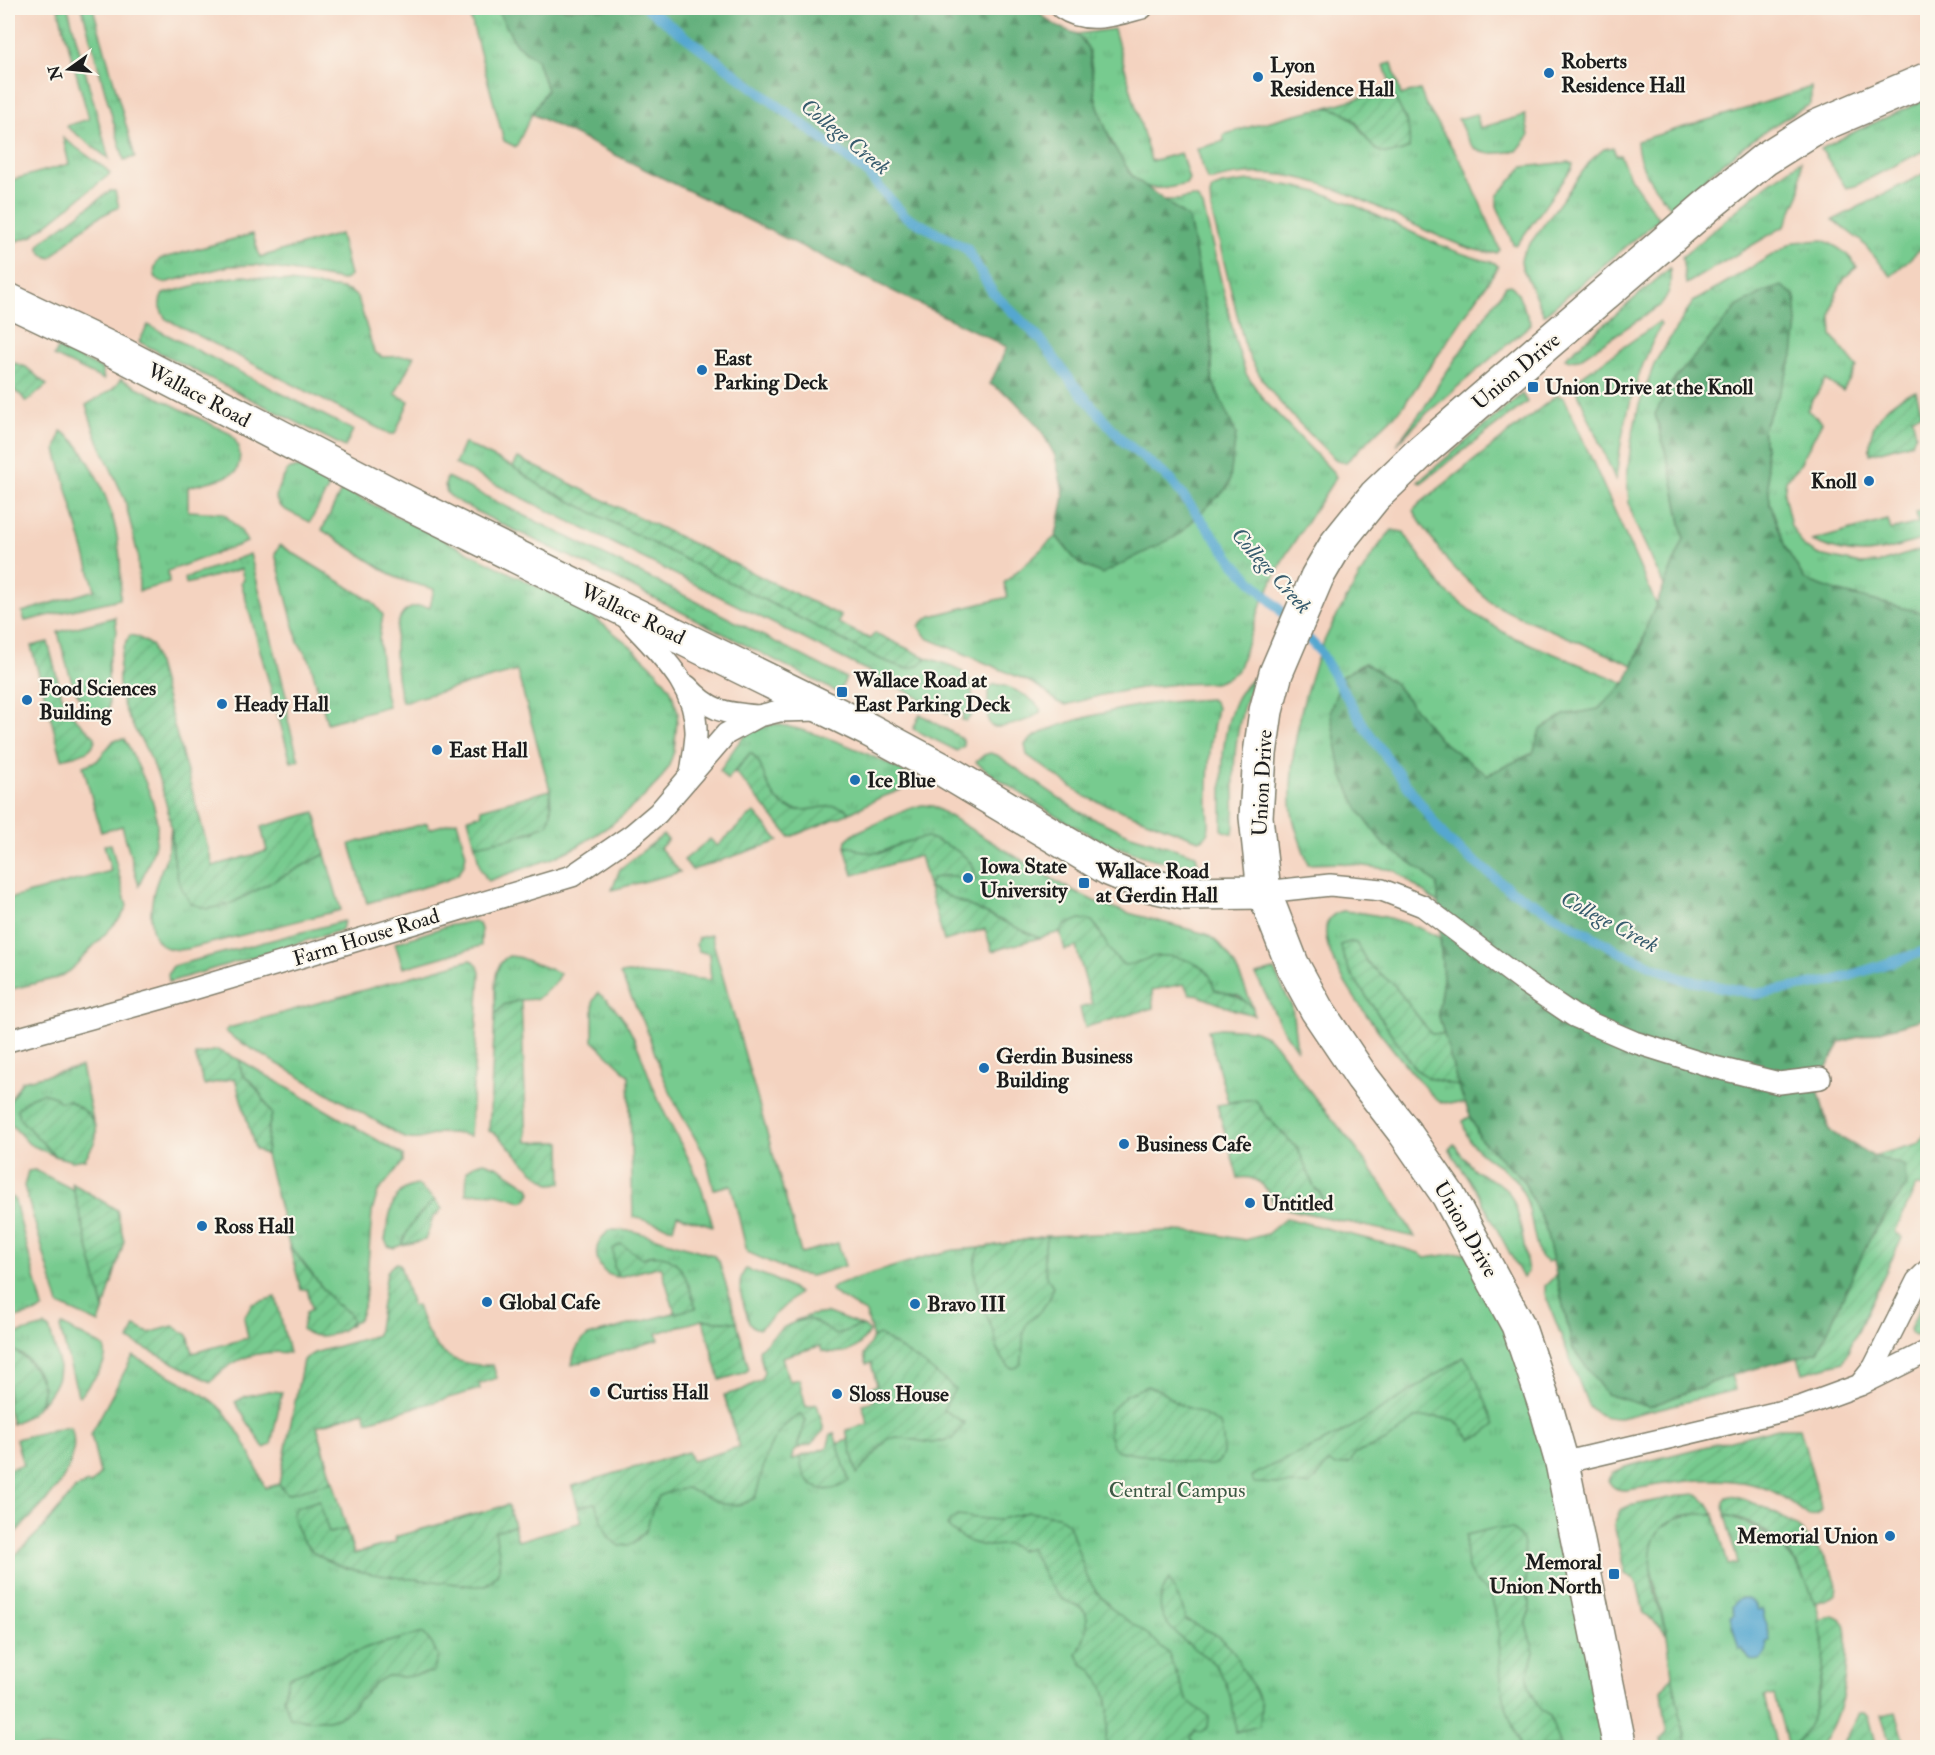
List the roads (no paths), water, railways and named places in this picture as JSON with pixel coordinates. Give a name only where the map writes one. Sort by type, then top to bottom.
[{"type":"street","name":"Union Drive","points":[[1620,1748],[1562,1463],[1518,1325],[1448,1195],[1362,1077],[1317,1010],[1292,964],[1264,892],[1257,817],[1260,754],[1266,711],[1276,673],[1317,577],[1338,543],[1375,496],[1414,459],[1707,206],[1765,159],[1816,127],[1928,79]]},
{"type":"street","name":"Wallace Road","points":[[8,300],[123,356],[354,476],[870,730],[947,772],[1109,869],[1148,885],[1184,893],[1264,892]]},
{"type":"lane","points":[[1062,8],[1070,14],[1089,18],[1142,8]]},
{"type":"lane","points":[[616,606],[703,703],[729,714],[759,716]]},
{"type":"lane","points":[[683,682],[693,706],[696,734],[691,774]]},
{"type":"lane","name":"Farm House Road","points":[[8,1041],[164,998],[572,876],[632,835],[658,813],[726,734],[759,716],[778,711],[826,710]]},
{"type":"lane","points":[[1264,892],[1330,885],[1382,890],[1423,906],[1524,982],[1574,1016],[1634,1042],[1714,1067],[1779,1083],[1821,1078]]},
{"type":"lane","points":[[1860,1385],[1874,1367],[1917,1281],[1928,1270]]},
{"type":"lane","points":[[1562,1463],[1800,1407],[1860,1385],[1928,1351]]},
{"type":"water","points":[[1742,1598],[1752,1601],[1758,1610],[1762,1609],[1770,1641],[1766,1642],[1767,1650],[1764,1657],[1755,1661],[1750,1660],[1742,1649],[1739,1650],[1730,1617],[1734,1615],[1732,1607]]},
{"type":"waterway","name":"College Creek","points":[[647,8],[865,171],[905,216],[967,249],[993,293],[1041,340],[1073,384],[1123,441],[1171,480],[1235,564],[1319,650],[1366,729],[1447,840],[1509,889],[1618,951],[1682,979],[1756,994],[1834,981],[1928,950]]},
{"type":"place","name":"Roberts Residence Hall","points":[[1549,73]]},
{"type":"place","name":"Lyon Residence Hall","points":[[1258,77]]},
{"type":"place","name":"East Parking Deck","points":[[702,370]]},
{"type":"place","name":"Union Drive at the Knoll","points":[[1533,387]]},
{"type":"place","name":"Knoll","points":[[1869,481]]},
{"type":"place","name":"Wallace Road at East Parking Deck","points":[[842,692]]},
{"type":"place","name":"Food Sciences Building","points":[[27,700]]},
{"type":"place","name":"Heady Hall","points":[[222,704]]},
{"type":"place","name":"East Hall","points":[[437,750]]},
{"type":"place","name":"Ice Blue","points":[[855,780]]},
{"type":"place","name":"Iowa State University","points":[[968,878]]},
{"type":"place","name":"Wallace Road at Gerdin Hall","points":[[1084,883]]},
{"type":"place","name":"Gerdin Business Building","points":[[984,1068]]},
{"type":"place","name":"Business Cafe","points":[[1124,1144]]},
{"type":"place","name":"Untitled","points":[[1250,1203]]},
{"type":"place","name":"Ross Hall","points":[[202,1226]]},
{"type":"place","name":"Global Cafe","points":[[487,1302]]},
{"type":"place","name":"Bravo III","points":[[915,1304]]},
{"type":"place","name":"Curtiss Hall","points":[[595,1392]]},
{"type":"place","name":"Sloss House","points":[[837,1394]]},
{"type":"place","name":"Memorial Union","points":[[1890,1536]]},
{"type":"place","name":"Memoral Union North","points":[[1614,1574]]},
{"type":"park label","name":"Central Campus","points":[[1177,1490]]}]
